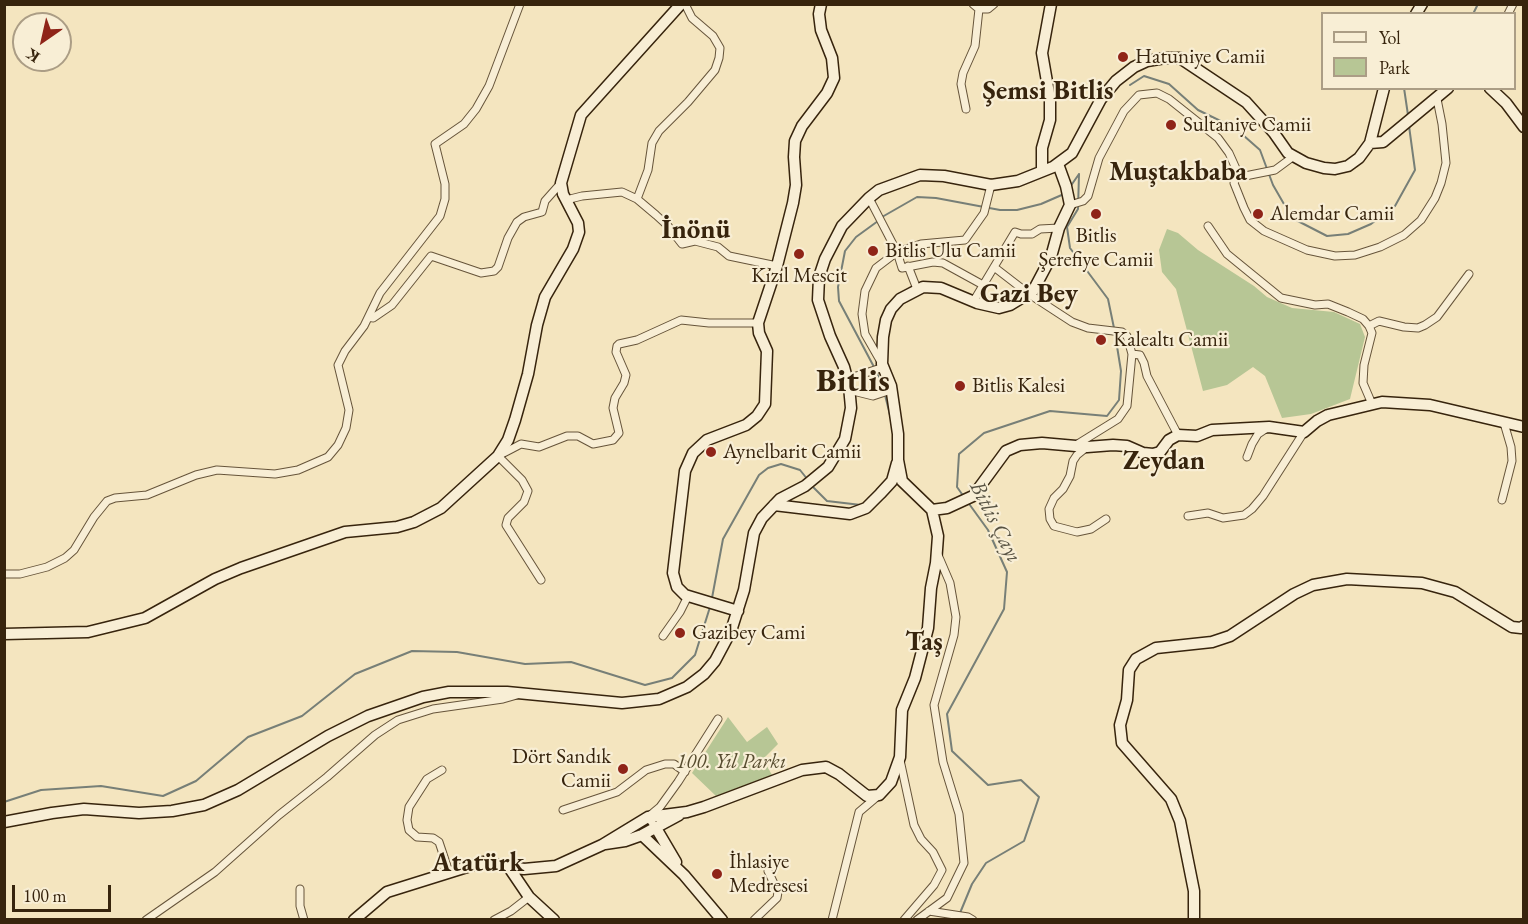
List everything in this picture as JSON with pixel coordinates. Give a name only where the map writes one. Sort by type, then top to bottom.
[{"type":"street","points":[[4,574],[20,574],[48,567],[65,558],[74,550],[94,517],[108,501],[115,498],[147,495],[196,475],[217,470],[275,474],[298,471],[328,458],[338,445],[346,428],[349,410],[338,365],[345,351],[364,326],[380,294],[440,216],[445,199],[445,184],[435,144],[464,124],[476,109],[489,86],[520,4]]},
{"type":"street","points":[[369,317],[373,318],[392,305],[430,256],[482,273],[494,271],[498,267],[508,238],[517,222],[524,217],[542,212],[545,201],[561,183],[581,115],[683,4],[692,18],[713,36],[720,48],[719,58],[715,70],[660,130],[652,143],[648,170],[637,199]]},
{"type":"street","points":[[738,611],[688,596],[677,587],[673,573],[685,471],[693,453],[707,440],[746,425],[757,417],[765,404],[766,351],[758,323],[777,266],[796,185],[795,141],[802,126],[828,93],[834,78],[832,58],[821,30],[819,14],[821,4]]},
{"type":"street","points":[[966,109],[961,84],[963,73],[975,46],[976,7],[988,9],[994,4]]},
{"type":"street","points":[[1042,170],[1042,148],[1050,120],[1050,99],[1042,53],[1051,4]]},
{"type":"street","points":[[4,822],[84,809],[139,813],[171,811],[204,805],[238,790],[328,736],[368,716],[404,702],[450,692],[521,693],[622,703],[642,702],[675,693],[687,687],[704,674],[715,661],[731,631],[744,590],[754,533],[762,518],[780,500],[818,477],[832,461],[845,439],[851,408],[848,385],[844,367],[830,336],[818,300],[819,277],[825,259],[842,226],[869,198],[879,190],[920,175],[944,176],[991,184],[1018,181],[1058,164],[1071,153],[1101,99],[1116,81],[1134,67],[1147,61],[1180,58],[1246,102],[1274,133],[1288,153],[1306,163],[1335,169],[1348,166],[1359,158],[1371,143],[1384,90]]},
{"type":"street","points":[[1371,143],[1383,142],[1393,135],[1446,90]]},
{"type":"street","points":[[1492,90],[1524,127]]},
{"type":"street","points":[[1069,198],[1083,201],[1088,196],[1099,158],[1124,111],[1139,95],[1147,93],[1157,93],[1169,99],[1218,138],[1229,153],[1238,173],[1245,176],[1275,170],[1294,156]]},
{"type":"street","points":[[1238,173],[1234,183],[1244,208],[1250,220],[1264,231],[1307,250],[1335,256],[1355,255],[1380,247],[1404,235],[1421,220],[1442,183],[1446,163],[1442,124],[1432,103]]},
{"type":"street","points":[[882,367],[883,337],[891,309],[900,299],[917,289],[941,288],[973,302],[999,308],[1010,305],[1033,291],[1051,257],[1069,198],[1058,164]]},
{"type":"street","points":[[498,456],[508,440],[515,420],[545,297],[573,249],[579,231],[578,223],[561,183]]},
{"type":"street","points":[[904,920],[934,885],[942,870],[933,852],[914,825],[900,757],[902,710],[915,678],[928,628],[938,536],[932,510],[902,482],[898,460],[898,434],[890,391],[882,367],[865,334],[862,314],[865,291],[876,268],[897,252],[921,244],[965,240],[984,213],[991,184]]},
{"type":"street","points":[[567,200],[622,192],[637,199],[668,226],[682,244],[695,242],[718,248],[729,256],[777,266]]},
{"type":"street","points":[[869,198],[897,252],[902,268],[933,262],[943,263],[983,285]]},
{"type":"street","points":[[1208,226],[1227,254],[1281,298],[1315,305],[1328,304],[1363,319],[1372,333],[1362,383],[1372,404]]},
{"type":"street","points":[[973,302],[1015,232],[1032,234],[1040,229],[1059,228]]},
{"type":"street","points":[[909,266],[917,289]]},
{"type":"street","points":[[994,267],[1029,294],[1072,322],[1088,328],[1122,332],[1127,336],[1132,354],[1127,406],[1118,419],[1074,446]]},
{"type":"street","points":[[1369,326],[1379,321],[1404,327],[1418,328],[1425,325],[1437,317],[1469,273]]},
{"type":"street","points":[[4,634],[88,632],[145,618],[215,579],[241,568],[345,532],[397,527],[414,522],[441,508],[498,456],[520,444],[539,447],[567,436],[578,436],[593,444],[613,440],[619,433],[613,408],[615,398],[626,375],[616,352],[619,344],[637,340],[681,320],[708,323],[758,323]]},
{"type":"street","points":[[1132,354],[1140,355],[1147,376],[1178,435]]},
{"type":"street","points":[[848,385],[882,367]]},
{"type":"street","points":[[848,385],[873,396],[890,391]]},
{"type":"street","points":[[1188,516],[1208,513],[1223,518],[1244,515],[1263,496],[1304,432],[1328,415],[1382,402],[1430,405],[1524,426]]},
{"type":"street","points":[[1502,500],[1512,461],[1511,447],[1504,423]]},
{"type":"street","points":[[932,510],[947,508],[973,496],[1006,451],[1020,445],[1042,443],[1087,447],[1113,445],[1127,446],[1143,453],[1153,454],[1160,452],[1169,440],[1178,435],[1197,436],[1212,430],[1269,427],[1304,432]]},
{"type":"street","points":[[1247,457],[1258,434],[1269,427]]},
{"type":"street","points":[[1087,447],[1073,461],[1070,476],[1049,509],[1050,519],[1054,526],[1077,532],[1091,529],[1106,519]]},
{"type":"street","points":[[498,456],[522,480],[528,491],[524,502],[508,518],[506,525],[541,580]]},
{"type":"street","points":[[774,505],[850,514],[866,508],[892,481],[898,460]]},
{"type":"street","points":[[916,920],[947,898],[964,863],[959,814],[943,762],[934,705],[954,635],[956,617],[950,583],[937,552]]},
{"type":"street","points":[[1194,920],[1194,891],[1180,821],[1171,799],[1122,743],[1120,725],[1127,700],[1129,670],[1136,659],[1156,648],[1212,642],[1230,636],[1294,594],[1313,585],[1347,579],[1422,583],[1455,592],[1512,627],[1524,626]]},
{"type":"street","points":[[663,636],[688,596]]},
{"type":"street","points":[[146,920],[215,872],[375,735],[398,720],[433,709],[503,699],[521,693]]},
{"type":"street","points":[[354,920],[387,891],[449,872],[483,862],[524,869],[556,866],[602,845],[660,807],[718,719]]},
{"type":"street","points":[[832,920],[858,812],[891,782],[900,757]]},
{"type":"street","points":[[563,810],[616,792],[646,770],[665,764],[674,764],[685,772]]},
{"type":"street","points":[[602,845],[642,836],[687,812],[802,770],[825,767],[839,774],[867,796],[879,795]]},
{"type":"street","points":[[442,770],[427,779],[409,807],[407,820],[409,830],[417,837],[433,838],[439,842],[449,872]]},
{"type":"street","points":[[648,817],[687,812]]},
{"type":"street","points":[[648,817],[684,875]]},
{"type":"street","points":[[636,823],[642,836],[684,875],[722,920]]},
{"type":"street","points":[[508,866],[529,897],[554,920]]},
{"type":"street","points":[[754,920],[777,898],[778,892],[768,871]]},
{"type":"street","points":[[300,889],[300,906],[304,920]]},
{"type":"street","points":[[494,920],[512,911],[529,897]]},
{"type":"street","points":[[929,911],[940,916],[954,915],[971,918]]},
{"type":"green space","points":[[1167,229],[1178,233],[1198,250],[1267,297],[1292,308],[1334,312],[1360,324],[1365,337],[1350,399],[1311,414],[1282,418],[1265,376],[1253,367],[1227,385],[1203,391],[1176,289],[1162,272],[1159,250]]},
{"type":"green space","name":"100. Yıl Parkı","points":[[728,717],[747,742],[767,727],[778,744],[763,759],[772,775],[716,796],[692,773]]},
{"type":"waterway","name":"Bitlis Çayı","points":[[1474,12],[1478,4]]},
{"type":"waterway","name":"Bitlis Çayı","points":[[1130,85],[1144,76],[1169,84],[1198,110],[1235,128],[1260,150],[1273,185],[1292,218],[1327,236],[1348,234],[1371,224],[1395,206],[1415,170],[1409,126]]},
{"type":"waterway","name":"Bitlis Çayı","points":[[1404,90],[1408,115]]},
{"type":"waterway","name":"Bitlis Çayı","points":[[1079,174],[1078,209],[1067,227],[1070,248],[1108,299],[1114,328]]},
{"type":"waterway","points":[[1070,187],[1079,174]]},
{"type":"waterway","points":[[882,217],[917,197],[936,198],[1000,210],[1017,210],[1041,204],[1064,194]]},
{"type":"waterway","points":[[874,367],[839,301],[838,287],[845,251],[856,237],[878,221]]},
{"type":"waterway","name":"Bitlis Çayı","points":[[964,497],[957,487],[959,454],[984,433],[1050,411],[1107,416],[1119,400],[1121,371],[1115,334]]},
{"type":"waterway","points":[[877,373],[883,390]]},
{"type":"waterway","points":[[885,395],[891,419]]},
{"type":"waterway","points":[[712,598],[723,539],[759,475],[768,468],[781,464],[800,470],[808,480]]},
{"type":"waterway","points":[[811,485],[827,501],[861,505]]},
{"type":"waterway","name":"Bitlis Çayı","points":[[960,920],[960,913],[972,884],[986,863],[1024,841],[1039,797],[1021,780],[988,785],[952,751],[947,714],[1004,609],[1007,572],[988,530],[967,501]]},
{"type":"waterway","points":[[4,802],[41,790],[101,786],[163,796],[196,781],[248,737],[302,716],[355,674],[412,651],[457,652],[525,664],[571,662],[645,685],[672,678],[695,655],[710,607]]},
{"type":"place","name":"Hatuniye Camii","points":[[1123,57]]},
{"type":"place","name":"Sultaniye Camii","points":[[1171,125]]},
{"type":"place","name":"Bitlis Şerefiye Camii","points":[[1096,214]]},
{"type":"place","name":"Alemdar Camii","points":[[1258,214]]},
{"type":"place","name":"Bitlis Ulu Camii","points":[[873,251]]},
{"type":"place","name":"Kızıl Mescit","points":[[799,254]]},
{"type":"place","name":"Kalealtı Camii","points":[[1101,340]]},
{"type":"place","name":"Bitlis Kalesi","points":[[960,386]]},
{"type":"place","name":"Aynelbarit Camii","points":[[711,452]]},
{"type":"place","name":"Gazibey Cami","points":[[680,633]]},
{"type":"place","name":"Dört Sandık Camii","points":[[623,769]]},
{"type":"place","name":"İhlasiye Medresesi","points":[[717,874]]},
{"type":"district","name":"Şemsi Bitlis","points":[[1048,92]]},
{"type":"district","name":"Muştakbaba","points":[[1178,173]]},
{"type":"district","name":"İnönü","points":[[696,231]]},
{"type":"district","name":"Gazi Bey","points":[[1029,295]]},
{"type":"district","name":"Bitlis","points":[[853,382]]},
{"type":"district","name":"Zeydan","points":[[1164,462]]},
{"type":"district","name":"Taş","points":[[924,643]]},
{"type":"district","name":"Atatürk","points":[[478,864]]}]
